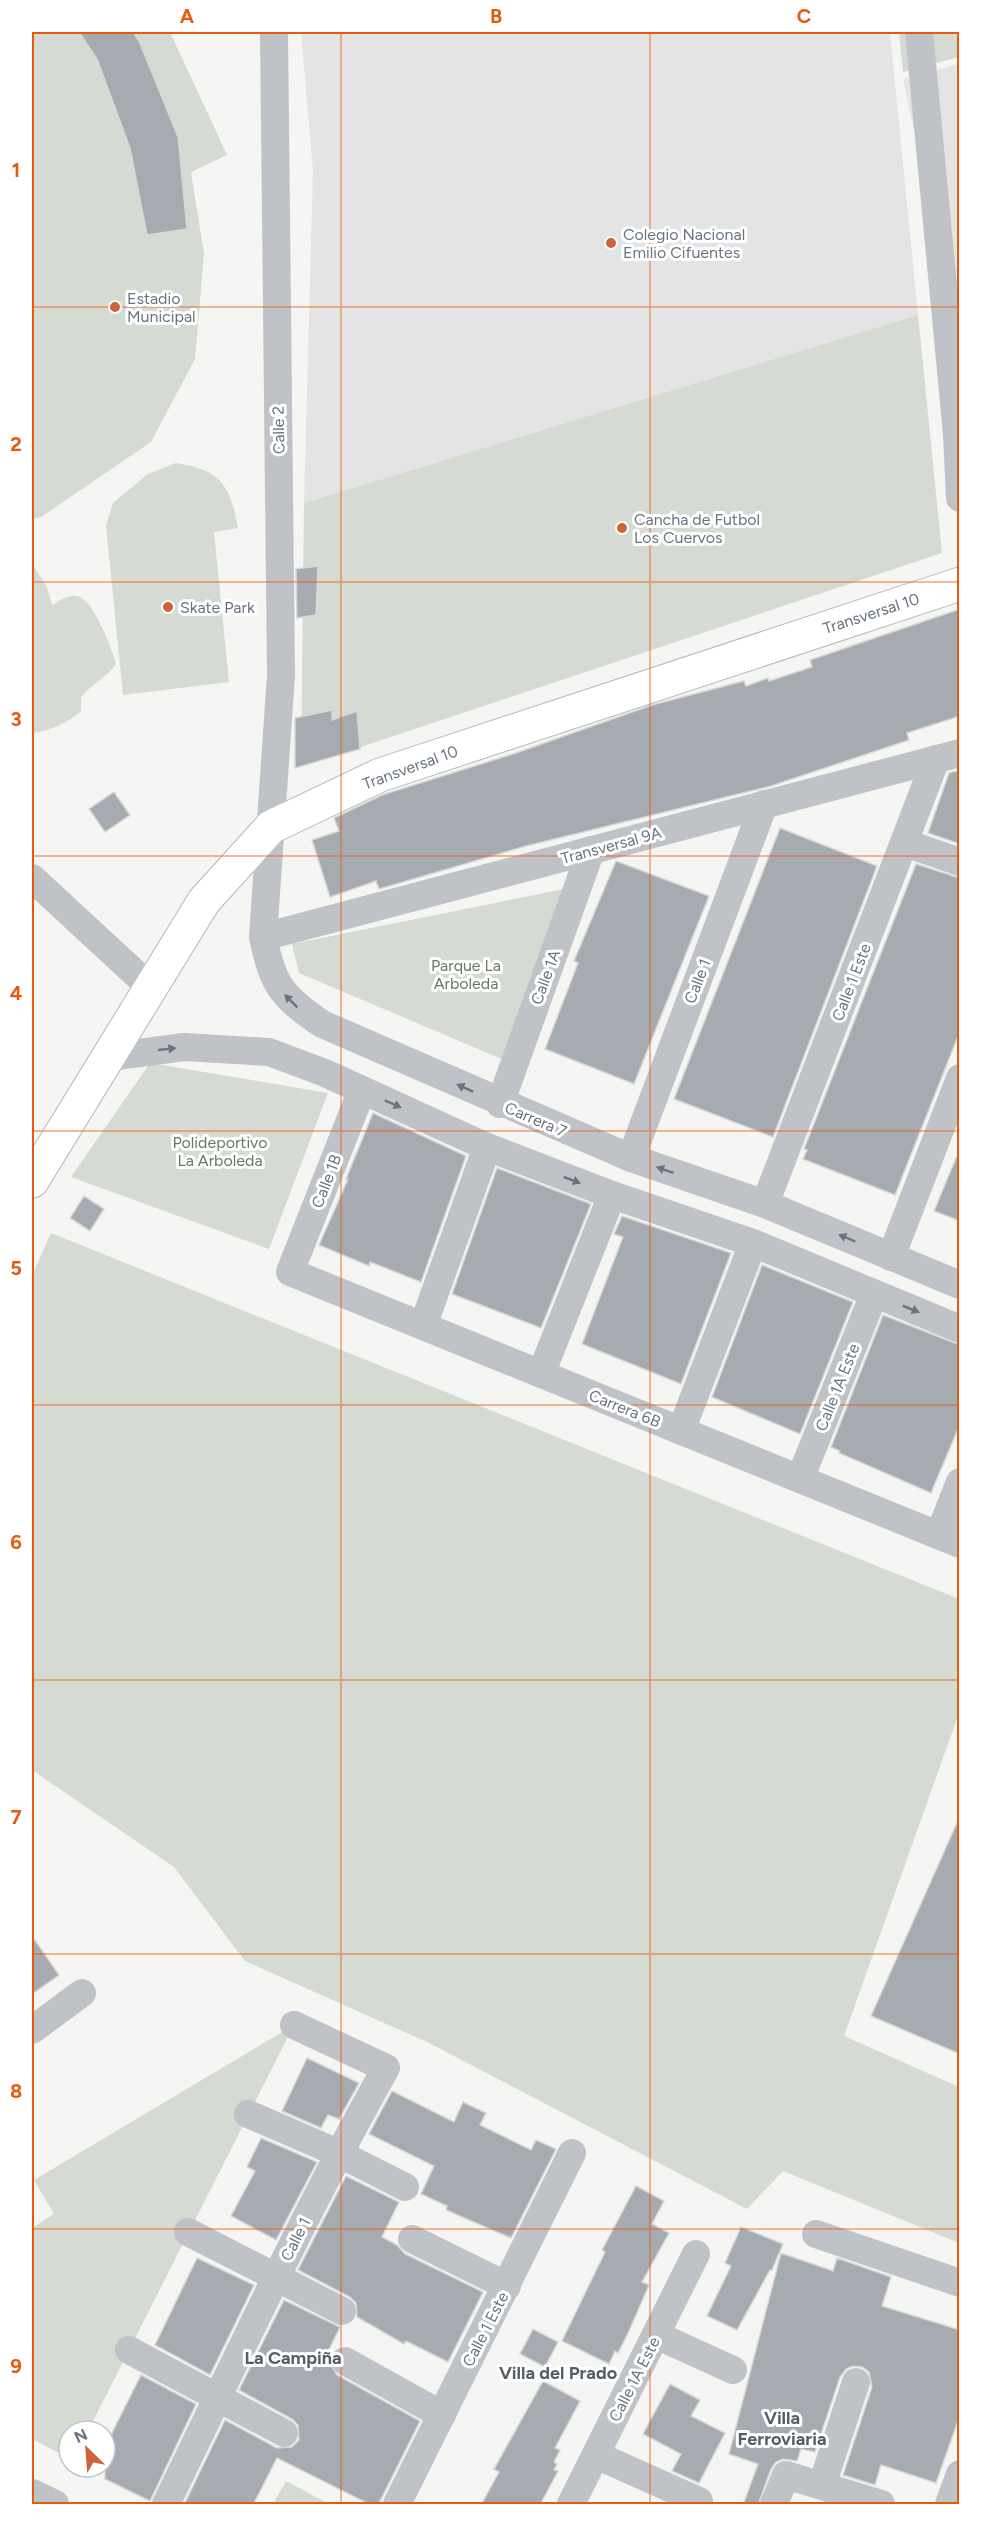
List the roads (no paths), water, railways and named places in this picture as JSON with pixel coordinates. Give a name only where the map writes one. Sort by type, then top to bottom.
[{"type":"main road","name":"Transversal 10","points":[[32,1180],[204,902],[271,827],[380,775],[960,584]]},
{"type":"street","name":"Calle 2","points":[[271,827],[281,675],[274,32]]},
{"type":"street","points":[[919,32],[958,435],[960,498]]},
{"type":"street","name":"Transversal 9A","points":[[263,937],[948,756]]},
{"type":"street","name":"Calle 1 Este","points":[[765,1204],[905,843],[948,756]]},
{"type":"street","name":"Calle 1","points":[[631,1158],[764,804]]},
{"type":"street","name":"Carrera 7","points":[[271,827],[263,937],[270,970],[279,989],[297,1007],[322,1024],[500,1104],[631,1158],[765,1204],[960,1285]]},
{"type":"street","points":[[905,843],[960,862]]},
{"type":"street","name":"Calle 1A","points":[[500,1104],[591,850]]},
{"type":"street","points":[[32,878],[151,988]]},
{"type":"street","points":[[109,1057],[184,1047],[268,1052],[310,1066],[487,1147],[612,1195],[753,1243],[960,1329]]},
{"type":"street","points":[[891,1257],[960,1078]]},
{"type":"street","name":"Calle 1B","points":[[290,1272],[362,1090]]},
{"type":"street","points":[[423,1326],[487,1147]]},
{"type":"street","points":[[540,1374],[612,1195]]},
{"type":"street","points":[[681,1431],[753,1243]]},
{"type":"street","name":"Carrera 6B","points":[[290,1272],[949,1539]]},
{"type":"street","name":"Calle 1A Este","points":[[800,1479],[874,1294]]},
{"type":"street","points":[[949,1539],[960,1482]]},
{"type":"street","points":[[32,2030],[82,1993]]},
{"type":"street","name":"Calle 1","points":[[166,2505],[275,2277],[338,2153],[386,2068],[294,2025]]},
{"type":"street","points":[[248,2114],[338,2153],[405,2187]]},
{"type":"street","name":"Calle 1 Este","points":[[397,2505],[572,2153]]},
{"type":"street","points":[[188,2232],[342,2311]]},
{"type":"street","points":[[816,2234],[960,2283]]},
{"type":"street","points":[[412,2239],[507,2286]]},
{"type":"street","name":"Calle 1A Este","points":[[572,2505],[696,2254]]},
{"type":"street","points":[[656,2335],[733,2370]]},
{"type":"street","points":[[129,2350],[284,2433]]},
{"type":"street","points":[[345,2361],[442,2415]]},
{"type":"street","points":[[822,2485],[856,2382]]},
{"type":"street","points":[[596,2455],[699,2501]]},
{"type":"street","points":[[949,2505],[960,2474]]},
{"type":"street","points":[[774,2505],[786,2475],[881,2505]]},
{"type":"street","points":[[32,2493],[55,2505]]},
{"type":"place","name":"Colegio Nacional Emilio Cifuentes","points":[[611,243]]},
{"type":"place","name":"Estadio Municipal","points":[[115,307]]},
{"type":"place","name":"Cancha de Futbol Los Cuervos","points":[[622,528]]},
{"type":"place","name":"Skate Park","points":[[168,607]]},
{"type":"district","name":"La Campiña","points":[[293,2358]]},
{"type":"district","name":"Villa del Prado","points":[[558,2373]]},
{"type":"district","name":"Villa Ferroviaria","points":[[782,2428]]},
{"type":"park label","name":"Parque La Arboleda","points":[[466,974]]},
{"type":"park label","name":"Polideportivo La Arboleda","points":[[220,1151]]}]
